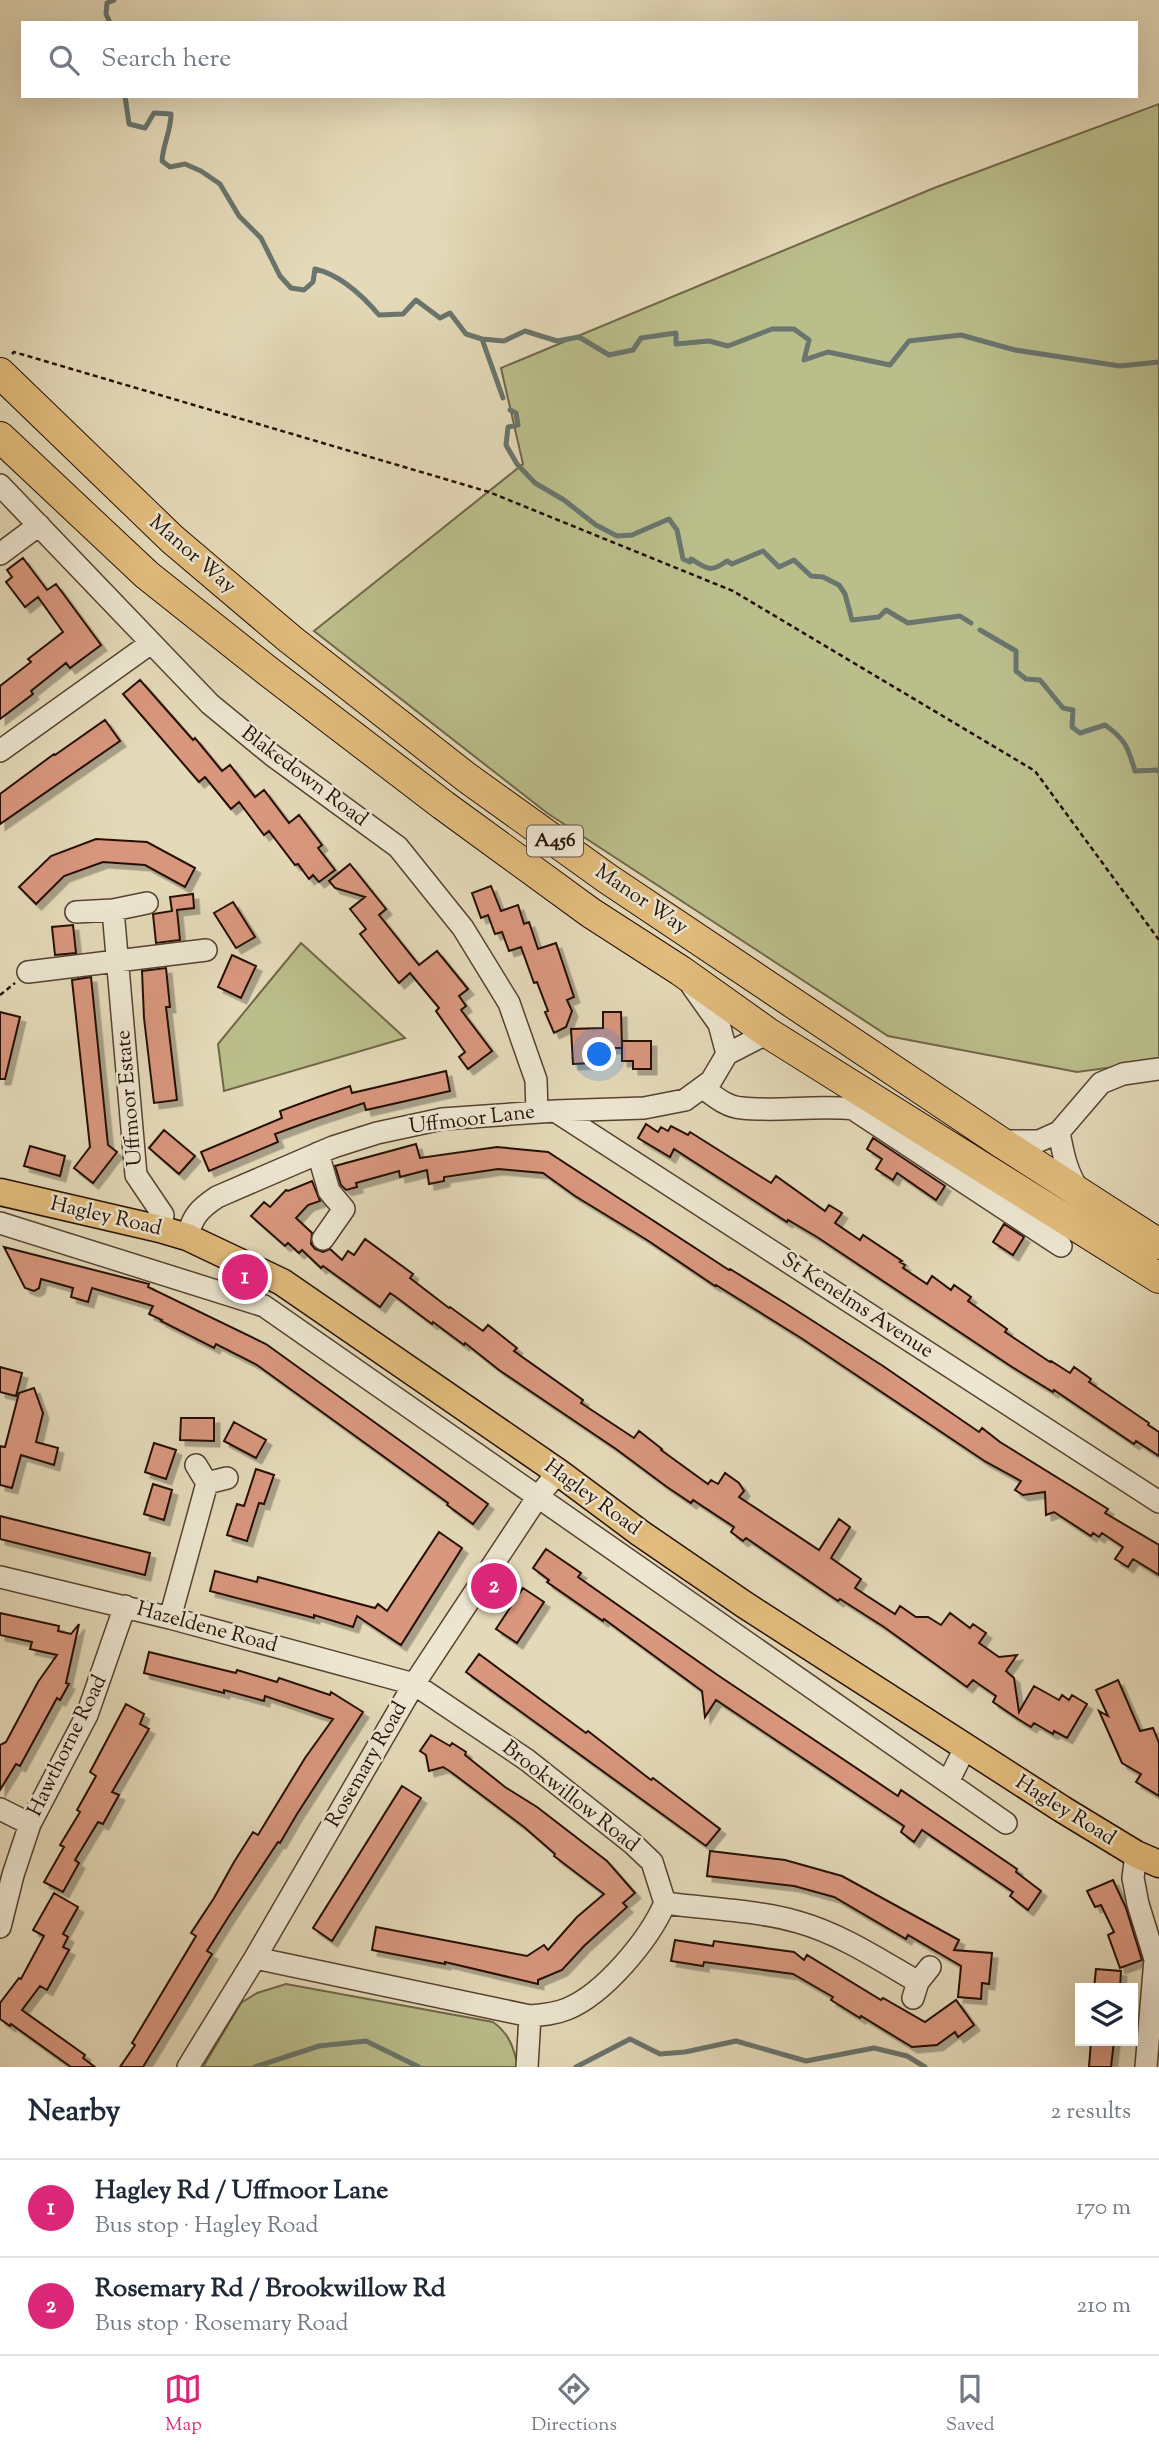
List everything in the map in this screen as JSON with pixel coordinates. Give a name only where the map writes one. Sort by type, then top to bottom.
[{"type":"highway","name":"Manor Way","points":[[3,366],[172,539],[290,639],[466,777],[608,879],[999,1141],[1159,1244]]},
{"type":"highway","name":"Manor Way","points":[[0,437],[148,575],[443,805],[591,913],[681,971],[768,1033],[1159,1278]]},
{"type":"main road","name":"Hagley Road","points":[[0,1192],[160,1228],[187,1237],[282,1282],[745,1605],[965,1748],[1147,1859]]},
{"type":"street","name":"Blakedown Road","points":[[0,485],[210,704],[272,755],[398,847],[463,928],[509,1003],[546,1111]]},
{"type":"street","points":[[0,554],[39,525]]},
{"type":"street","points":[[0,751],[150,643]]},
{"type":"street","points":[[76,912],[113,910],[148,903]]},
{"type":"street","name":"Uffmoor Estate","points":[[113,910],[136,1175],[163,1215],[160,1228]]},
{"type":"street","points":[[28,971],[206,950]]},
{"type":"street","points":[[681,971],[719,1024],[727,1054],[768,1033]]},
{"type":"street","name":"Uffmoor Lane","points":[[187,1237],[190,1224],[200,1208],[217,1197],[318,1153],[377,1133],[442,1119],[546,1111],[644,1108],[685,1100],[711,1081],[727,1054]]},
{"type":"street","points":[[999,1141],[1039,1141],[1059,1132],[1101,1083],[1123,1074],[1159,1069]]},
{"type":"street","points":[[703,1088],[720,1101],[740,1108],[828,1106],[853,1109],[1061,1246]]},
{"type":"street","name":"St Kenelms Avenue","points":[[546,1111],[1159,1502]]},
{"type":"street","points":[[1059,1132],[1063,1158],[1072,1181],[1083,1195]]},
{"type":"street","points":[[318,1153],[330,1191],[344,1209],[323,1239]]},
{"type":"street","name":"Hagley Road","points":[[0,1223],[264,1307],[1006,1823]]},
{"type":"street","name":"Rosemary Road","points":[[188,2067],[255,1958],[414,1684],[537,1498],[558,1472]]},
{"type":"street","points":[[170,1618],[210,1476]]},
{"type":"street","name":"Hazeldene Road","points":[[0,1577],[125,1606],[414,1684]]},
{"type":"street","name":"Hawthorne Road","points":[[0,1927],[30,1824],[87,1715],[125,1606]]},
{"type":"street","name":"Brookwillow Road","points":[[414,1684],[527,1760],[632,1843],[652,1862],[665,1903]]},
{"type":"street","points":[[948,1782],[965,1748]]},
{"type":"street","points":[[0,1810],[30,1824]]},
{"type":"street","points":[[1146,2067],[1155,1940],[1138,1904],[1133,1878],[1147,1859]]},
{"type":"street","points":[[255,1958],[530,2016],[549,2015],[569,2008],[601,1986],[634,1951],[658,1919],[665,1903],[780,1917],[799,1922],[826,1932],[920,1982]]},
{"type":"street","points":[[527,2067],[530,2016]]},
{"type":"path","points":[[3,366],[14,352],[489,492],[733,591],[1035,771],[1159,940]]},
{"type":"green space","points":[[1159,104],[1159,1061],[1077,1072],[888,1036],[547,813],[314,631],[523,464],[501,368],[934,188]]},
{"type":"green space","points":[[301,943],[405,1038],[224,1091],[218,1044]]},
{"type":"green space","points":[[286,1984],[493,2022],[510,2041],[518,2067],[203,2067],[241,2003],[257,1993]]},
{"type":"building","points":[[23,558],[47,590],[56,584],[101,645],[70,668],[66,663],[31,691],[33,694],[0,719],[0,686],[31,662],[28,659],[63,632],[38,597],[25,607],[6,582],[12,577],[7,570]]},
{"type":"building","points":[[140,680],[222,771],[230,765],[255,797],[264,790],[289,823],[299,815],[322,845],[318,848],[335,870],[319,882],[313,875],[309,879],[269,831],[264,835],[239,802],[231,809],[205,777],[199,782],[123,694]]},
{"type":"building","points":[[105,720],[120,741],[0,824],[0,794]]},
{"type":"building","points":[[96,839],[147,842],[195,868],[185,887],[145,865],[103,862],[64,876],[36,904],[19,887],[51,856]]},
{"type":"building","points":[[350,864],[386,909],[379,915],[419,965],[437,951],[468,989],[459,996],[466,1006],[461,1010],[492,1051],[468,1069],[459,1057],[465,1052],[436,1011],[439,1008],[410,973],[399,983],[360,934],[366,929],[350,909],[365,897],[335,888],[329,881]]},
{"type":"building","points":[[491,886],[501,911],[518,905],[524,924],[529,922],[538,949],[556,943],[574,997],[567,1000],[572,1011],[566,1027],[554,1033],[537,982],[534,983],[521,947],[509,951],[502,932],[495,934],[488,915],[481,918],[472,893]]},
{"type":"building","points":[[193,894],[194,908],[177,910],[180,940],[156,943],[153,914],[172,911],[170,897]]},
{"type":"building","points":[[233,902],[255,937],[236,948],[214,913]]},
{"type":"building","points":[[73,925],[76,953],[55,955],[52,927]]},
{"type":"building","points":[[232,955],[256,966],[241,998],[218,987]]},
{"type":"building","points":[[166,968],[170,1007],[166,1007],[177,1100],[154,1103],[144,1018],[142,971]]},
{"type":"building","points":[[91,977],[108,1145],[117,1152],[93,1183],[74,1168],[90,1147],[72,980]]},
{"type":"building","points":[[0,1012],[20,1017],[5,1079],[0,1079]]},
{"type":"building","points":[[603,1012],[621,1012],[622,1048],[594,1048],[594,1063],[573,1064],[571,1029],[603,1028]]},
{"type":"building","points":[[622,1041],[651,1041],[651,1069],[633,1069],[633,1061],[622,1061]]},
{"type":"building","points":[[446,1071],[450,1091],[366,1110],[364,1103],[275,1134],[278,1142],[209,1171],[201,1152],[282,1118],[280,1111],[350,1086],[352,1093]]},
{"type":"building","points":[[646,1124],[658,1132],[661,1127],[668,1131],[671,1126],[688,1135],[690,1132],[771,1183],[776,1176],[825,1211],[829,1205],[842,1213],[835,1223],[860,1240],[863,1235],[902,1261],[900,1262],[905,1265],[903,1268],[927,1284],[932,1276],[951,1290],[954,1285],[971,1297],[968,1301],[1007,1329],[1005,1332],[1070,1373],[1074,1367],[1091,1379],[1089,1382],[1149,1423],[1148,1425],[1159,1432],[1159,1456],[1136,1441],[1134,1444],[1054,1390],[1053,1392],[1012,1367],[817,1237],[788,1220],[787,1222],[674,1149],[670,1157],[638,1138]]},
{"type":"building","points":[[164,1130],[195,1156],[179,1174],[149,1148]]},
{"type":"building","points":[[873,1138],[945,1186],[936,1200],[897,1173],[893,1180],[876,1169],[882,1159],[867,1149]]},
{"type":"building","points":[[416,1144],[420,1158],[497,1147],[548,1152],[883,1366],[979,1432],[982,1428],[1108,1509],[1105,1513],[1159,1545],[1159,1575],[1133,1559],[1128,1567],[1115,1559],[1123,1547],[1102,1533],[1099,1537],[1093,1533],[1091,1536],[1054,1512],[1046,1515],[1045,1492],[1023,1495],[1015,1490],[1021,1481],[986,1462],[801,1338],[715,1286],[543,1173],[498,1169],[444,1177],[444,1181],[429,1184],[427,1170],[400,1177],[399,1171],[356,1183],[357,1187],[346,1190],[341,1185],[335,1166]]},
{"type":"building","points":[[30,1146],[65,1156],[60,1176],[24,1166]]},
{"type":"building","points":[[312,1181],[320,1201],[308,1205],[296,1218],[312,1233],[311,1244],[315,1249],[323,1252],[330,1249],[342,1260],[348,1251],[354,1255],[365,1239],[413,1274],[410,1278],[449,1308],[483,1331],[488,1325],[517,1348],[514,1351],[583,1400],[581,1403],[634,1438],[639,1431],[708,1484],[711,1480],[718,1484],[725,1473],[739,1483],[744,1491],[739,1497],[819,1550],[839,1519],[850,1527],[831,1558],[861,1579],[855,1588],[895,1614],[900,1606],[916,1617],[928,1617],[941,1625],[950,1613],[970,1628],[973,1624],[986,1633],[979,1643],[999,1657],[1017,1655],[1006,1671],[1014,1678],[1019,1712],[1034,1686],[1059,1700],[1062,1695],[1069,1700],[1072,1695],[1087,1704],[1067,1738],[1054,1731],[1053,1734],[1034,1723],[1031,1727],[1018,1719],[993,1702],[996,1696],[973,1680],[967,1687],[884,1627],[840,1599],[838,1601],[746,1538],[743,1541],[731,1532],[734,1527],[693,1500],[691,1503],[667,1487],[390,1293],[380,1307],[323,1266],[321,1268],[302,1250],[299,1253],[288,1243],[285,1246],[251,1216],[264,1202],[270,1207],[286,1190]]},
{"type":"building","points":[[1004,1224],[1024,1237],[1013,1255],[993,1242]]},
{"type":"building","points":[[4,1247],[149,1284],[148,1287],[266,1344],[488,1504],[473,1524],[257,1365],[216,1344],[214,1348],[161,1321],[149,1314],[153,1306],[92,1288],[88,1302],[71,1297],[73,1288],[41,1279],[39,1288],[34,1291],[25,1288]]},
{"type":"building","points":[[0,1367],[22,1373],[16,1396],[0,1392]]},
{"type":"building","points":[[34,1388],[43,1413],[36,1442],[58,1448],[54,1465],[21,1455],[12,1488],[0,1485],[0,1446],[5,1447],[19,1393]]},
{"type":"building","points":[[181,1418],[214,1418],[214,1441],[180,1440]]},
{"type":"building","points":[[234,1422],[266,1440],[256,1458],[224,1441]]},
{"type":"building","points":[[154,1443],[176,1450],[166,1479],[145,1472]]},
{"type":"building","points":[[256,1469],[274,1475],[264,1504],[259,1503],[247,1541],[227,1535],[237,1504],[244,1506]]},
{"type":"building","points":[[153,1484],[172,1490],[164,1520],[144,1514]]},
{"type":"building","points":[[0,1516],[150,1553],[145,1575],[0,1539]]},
{"type":"building","points":[[439,1532],[462,1548],[401,1645],[357,1616],[353,1627],[314,1615],[314,1618],[210,1591],[215,1571],[257,1582],[258,1577],[375,1608],[378,1604],[387,1611]]},
{"type":"building","points":[[546,1549],[581,1573],[578,1577],[719,1676],[898,1796],[901,1790],[1017,1869],[1016,1872],[1041,1891],[1028,1910],[1010,1896],[1013,1892],[922,1830],[914,1842],[901,1832],[904,1826],[716,1700],[705,1717],[702,1691],[604,1619],[603,1621],[547,1582],[549,1580],[533,1568]]},
{"type":"building","points":[[523,1588],[544,1602],[517,1643],[496,1629]]},
{"type":"building","points":[[0,1613],[59,1626],[58,1631],[71,1634],[79,1624],[66,1683],[69,1684],[60,1700],[57,1698],[20,1766],[16,1764],[0,1790],[0,1745],[6,1742],[38,1682],[57,1655],[30,1649],[32,1642],[0,1635]]},
{"type":"building","points":[[149,1652],[236,1673],[237,1670],[277,1682],[279,1678],[330,1695],[331,1692],[363,1712],[207,1951],[212,1954],[143,2067],[120,2067],[196,1936],[191,1933],[234,1862],[253,1832],[258,1835],[305,1758],[333,1719],[265,1696],[264,1701],[144,1673]]},
{"type":"building","points":[[479,1654],[720,1829],[706,1846],[466,1672]]},
{"type":"building","points":[[1118,1680],[1140,1731],[1153,1728],[1159,1743],[1159,1796],[1136,1782],[1141,1774],[1122,1763],[1099,1711],[1108,1716],[1096,1690]]},
{"type":"building","points":[[126,1704],[144,1714],[140,1724],[149,1729],[112,1792],[119,1795],[103,1824],[98,1822],[75,1860],[79,1863],[63,1892],[44,1882],[64,1847],[60,1845],[80,1812],[77,1810],[96,1776],[90,1772]]},
{"type":"building","points":[[431,1735],[466,1752],[465,1755],[505,1787],[537,1807],[607,1861],[635,1893],[623,1903],[627,1907],[562,1970],[538,1980],[538,1984],[445,1962],[372,1950],[376,1927],[527,1956],[544,1945],[548,1950],[577,1917],[604,1894],[554,1856],[555,1854],[524,1827],[451,1772],[443,1767],[429,1771],[426,1755],[420,1751]]},
{"type":"building","points":[[402,1786],[421,1798],[332,1941],[313,1928]]},
{"type":"building","points":[[710,1851],[785,1860],[842,1876],[959,1940],[954,1950],[992,1953],[989,1984],[982,1983],[981,1999],[958,1997],[961,1966],[908,1935],[906,1939],[834,1897],[794,1886],[707,1876]]},
{"type":"building","points":[[1113,1880],[1126,1908],[1142,1960],[1120,1968],[1108,1935],[1114,1932],[1101,1905],[1095,1907],[1087,1891]]},
{"type":"building","points":[[54,1893],[78,1907],[63,1934],[68,1937],[63,1947],[69,1950],[47,1990],[40,1986],[22,2010],[85,2055],[83,2058],[95,2067],[71,2067],[0,2019],[0,2003],[19,1978],[21,1979],[44,1936],[33,1930]]},
{"type":"building","points":[[675,1940],[713,1946],[714,1941],[794,1952],[804,1960],[807,1955],[881,2000],[883,1998],[925,2022],[956,2000],[974,2025],[958,2037],[955,2032],[937,2045],[912,2047],[861,2016],[860,2018],[831,2000],[833,1997],[793,1974],[704,1962],[703,1966],[671,1961]]},
{"type":"building","points":[[1096,1969],[1121,1971],[1120,1983],[1095,1983]]},
{"type":"building","points":[[1091,2046],[1113,2046],[1111,2067],[1089,2067]]},
{"type":"waterway","points":[[109,21],[106,14],[107,3],[114,0]]},
{"type":"waterway","points":[[125,98],[129,124],[145,128],[154,113],[171,114],[162,161],[170,167],[185,164],[220,184],[239,216],[261,238],[280,276],[291,288],[304,290],[313,282],[315,269],[325,272],[350,287],[379,315],[403,314],[416,300],[440,318],[450,313],[466,334],[482,339],[504,341],[525,331],[557,341],[579,337],[609,355],[633,350],[641,338],[676,333],[676,344],[709,341],[728,346],[772,329],[794,329],[809,340],[804,360],[828,352],[890,365],[909,341],[961,335],[1015,350],[1120,366],[1159,362]]},
{"type":"waterway","points":[[482,339],[503,398]]},
{"type":"waterway","points":[[510,410],[516,413],[518,425],[508,427],[506,445],[517,464],[535,483],[564,500],[596,525],[617,536],[632,535],[669,519],[677,530],[683,559],[690,562],[691,559],[709,568],[727,561],[732,564],[763,551],[779,567],[794,560],[811,576],[823,577],[839,585],[845,594],[852,620],[879,617],[886,610],[908,623],[960,616],[971,623]]},
{"type":"waterway","points":[[980,630],[1016,651],[1016,671],[1026,679],[1040,680],[1063,708],[1073,710],[1072,727],[1080,733],[1105,725],[1125,744],[1135,771],[1159,772]]},
{"type":"waterway","points":[[576,2067],[630,2039],[660,2054],[685,2052],[736,2041],[806,2061],[874,2048],[907,2056],[925,2067]]},
{"type":"waterway","points":[[255,2067],[319,2046],[366,2041],[419,2067]]},
{"type":"place","name":"Hagley Rd / Uffmoor Lane","points":[[245,1277]]},
{"type":"place","name":"Rosemary Rd / Brookwillow Rd","points":[[494,1586]]}]
